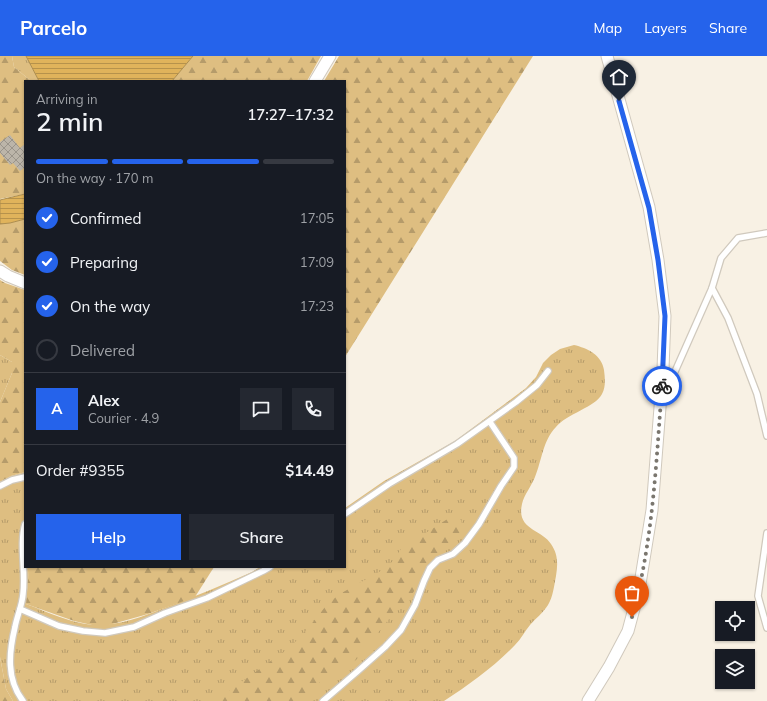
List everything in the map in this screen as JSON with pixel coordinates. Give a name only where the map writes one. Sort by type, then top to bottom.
[{"type":"street","points":[[317,80],[330,56]]},
{"type":"street","points":[[588,701],[628,631],[639,590],[652,510],[665,316],[658,260],[649,208],[607,56]]},
{"type":"street","points":[[0,271],[24,283]]},
{"type":"lane","points":[[660,404],[712,288],[721,258],[738,238],[767,233]]},
{"type":"lane","points":[[712,288],[728,318],[757,394],[767,436]]},
{"type":"lane","points":[[346,513],[389,484],[458,444],[490,422],[537,385],[548,371]]},
{"type":"lane","points":[[322,701],[358,672],[401,630],[415,605],[430,568],[438,560],[453,554],[465,543],[479,524],[514,467],[514,458],[490,422]]},
{"type":"lane","points":[[0,486],[12,480],[24,477]]},
{"type":"lane","points":[[767,533],[758,596],[767,628]]},
{"type":"lane","points":[[22,701],[14,685],[10,670],[10,654],[23,595],[24,540]]},
{"type":"lane","points":[[20,609],[59,626],[83,632],[105,633],[134,627],[207,598],[269,568]]},
{"type":"green space","points":[[0,56],[12,56],[14,67],[30,80],[24,80],[24,194],[0,199]]},
{"type":"green space","points":[[12,56],[26,56],[38,80],[30,80],[14,67]]},
{"type":"green space","points":[[193,56],[321,56],[308,80],[173,80]]},
{"type":"green space","points":[[339,56],[533,56],[346,355],[346,80],[325,80]]},
{"type":"green space","points":[[24,219],[24,275],[12,270],[0,261],[0,224]]},
{"type":"green space","points":[[0,280],[24,290],[24,472],[11,476],[0,482],[0,402],[12,373],[12,362],[0,355]]},
{"type":"green space","points":[[574,345],[589,350],[597,356],[603,365],[605,385],[599,399],[561,422],[552,432],[545,444],[535,477],[522,504],[521,513],[526,524],[547,539],[555,552],[557,567],[551,598],[544,611],[530,625],[517,643],[507,653],[481,675],[444,701],[13,701],[6,689],[0,657],[0,482],[11,476],[24,472],[24,568],[29,568],[26,604],[59,617],[84,624],[102,625],[130,620],[147,615],[197,595],[258,568],[346,568],[346,507],[384,481],[455,441],[526,388],[536,377],[543,363],[560,349]]},
{"type":"green space","points":[[0,355],[12,362],[12,373],[0,402]]},
{"type":"green space","points":[[449,518],[457,518],[461,520],[461,531],[449,548],[432,561],[408,600],[389,619],[356,660],[314,686],[302,701],[212,701],[223,695],[289,648],[305,632],[325,607],[338,595],[379,572],[392,562],[406,542],[412,538],[424,534]]},
{"type":"green space","points":[[29,568],[213,568],[195,597],[148,614],[109,625],[92,625],[74,621],[26,604]]},
{"type":"green space","points":[[0,657],[6,689],[13,701],[0,701]]},
{"type":"shaded area","points":[[26,56],[193,56],[173,80],[38,80]]},
{"type":"shaded area","points":[[24,194],[24,219],[0,224],[0,200]]},
{"type":"building","points":[[10,135],[20,148],[24,145],[24,168],[20,171],[13,163],[10,165],[0,153],[0,142]]},
{"type":"way so far","points":[[632,617],[639,590],[652,510],[662,386]]},
{"type":"route","points":[[619,101],[649,208],[658,260],[665,316],[662,386]]}]
